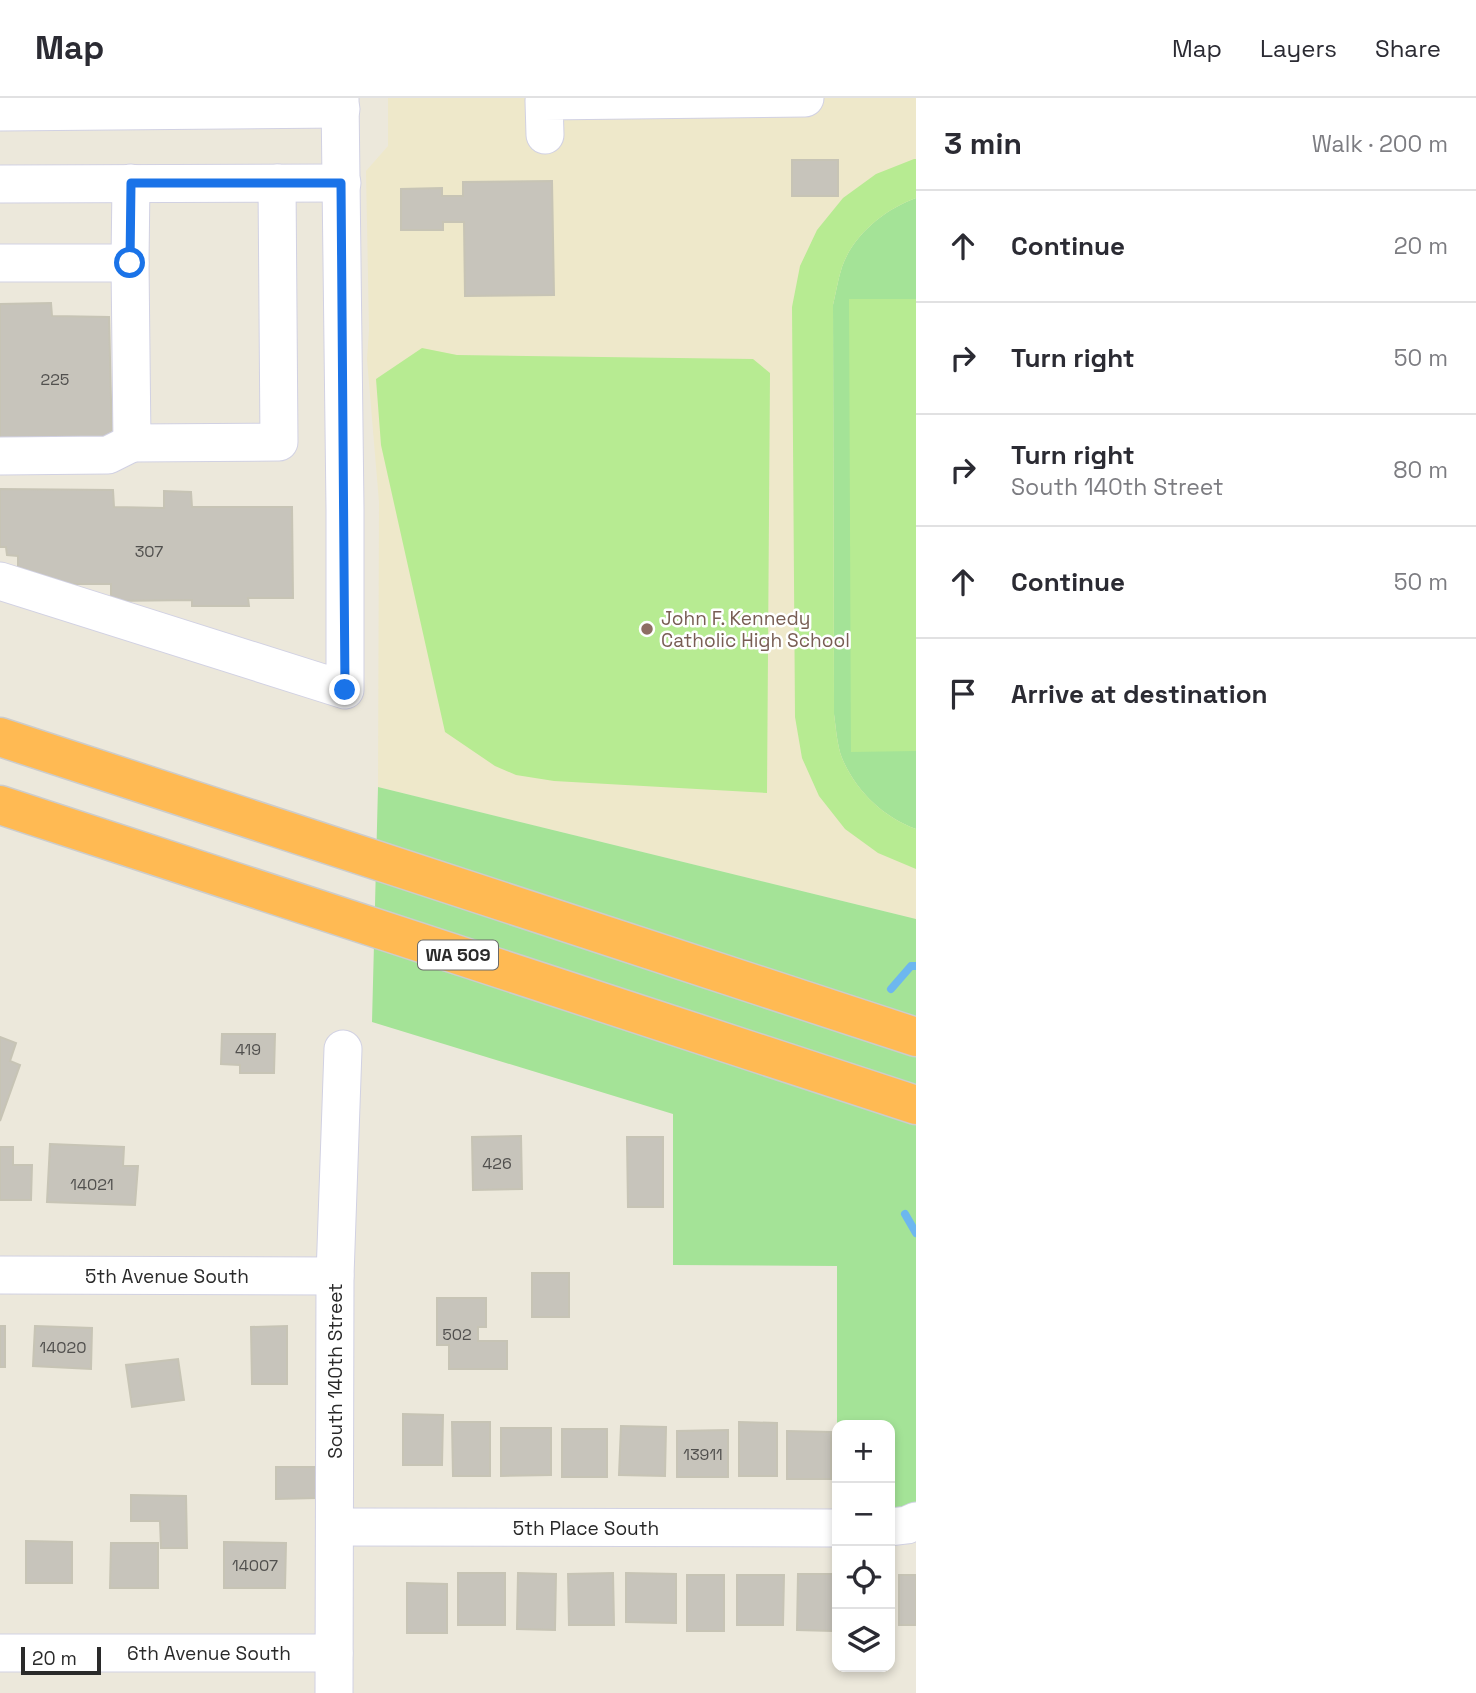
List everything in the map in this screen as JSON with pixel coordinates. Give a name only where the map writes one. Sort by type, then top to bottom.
[{"type":"highway","points":[[0,737],[916,1037]]},
{"type":"highway","name":"WA 509","points":[[0,805],[916,1105]]},
{"type":"street","points":[[545,135],[544,101],[805,98]]},
{"type":"street","points":[[0,112],[341,104],[345,690],[0,581]]},
{"type":"street","points":[[131,183],[132,443]]},
{"type":"street","points":[[0,456],[108,455],[132,443],[279,442],[277,183]]},
{"type":"street","points":[[0,184],[341,183]]},
{"type":"street","points":[[0,263],[130,263]]},
{"type":"street","name":"South 140th Street","points":[[334,1693],[335,1276],[343,1049]]},
{"type":"street","name":"5th Avenue South","points":[[0,1275],[335,1276]]},
{"type":"street","points":[[895,1526],[916,1521]]},
{"type":"street","name":"5th Place South","points":[[335,1527],[832,1528]]},
{"type":"street","name":"6th Avenue South","points":[[0,1653],[334,1653]]},
{"type":"shaded area","name":"John F. Kennedy Catholic High School","points":[[388,98],[916,98],[916,919],[378,787],[379,502],[367,359],[369,330],[366,171],[388,146]]},
{"type":"green space","points":[[914,159],[916,198],[882,216],[854,244],[842,267],[833,305],[834,714],[840,753],[855,781],[882,810],[916,829],[916,869],[878,853],[845,829],[819,796],[802,758],[795,717],[792,307],[800,266],[817,230],[843,198],[876,174]]},
{"type":"green space","points":[[916,198],[916,829],[892,817],[863,792],[842,758],[837,736],[834,714],[833,305],[842,267],[854,244],[882,216]]},
{"type":"green space","points":[[849,299],[916,299],[916,751],[851,752]]},
{"type":"green space","points":[[422,348],[457,355],[753,359],[770,373],[767,793],[554,781],[516,775],[495,766],[445,732],[381,445],[376,379]]},
{"type":"green space","points":[[378,787],[916,919],[916,1536],[895,1536],[895,1420],[837,1420],[837,1266],[673,1265],[673,1114],[372,1022]]},
{"type":"building","points":[[792,160],[838,160],[838,196],[792,196]]},
{"type":"building","points":[[552,181],[554,295],[465,296],[464,222],[443,222],[443,230],[401,230],[401,189],[442,188],[442,196],[463,196],[463,182]]},
{"type":"building","points":[[51,303],[52,316],[109,317],[112,441],[0,441],[0,304]]},
{"type":"building","points":[[0,489],[113,490],[114,507],[164,508],[164,491],[191,492],[192,507],[292,507],[293,598],[248,598],[249,606],[192,606],[192,600],[111,601],[111,584],[18,584],[18,556],[7,555],[6,547],[0,547]]},
{"type":"building","points":[[222,1034],[275,1034],[274,1073],[240,1073],[240,1065],[221,1064]]},
{"type":"building","points":[[0,1037],[16,1043],[10,1061],[20,1065],[0,1121]]},
{"type":"building","points":[[521,1136],[522,1189],[473,1190],[472,1137]]},
{"type":"building","points":[[627,1137],[663,1137],[663,1207],[628,1207]]},
{"type":"building","points":[[50,1144],[124,1147],[123,1166],[138,1166],[135,1205],[47,1202]]},
{"type":"building","points":[[0,1147],[13,1147],[13,1165],[32,1165],[31,1200],[0,1200]]},
{"type":"building","points":[[532,1273],[569,1273],[569,1317],[532,1317]]},
{"type":"building","points":[[437,1298],[486,1298],[486,1327],[478,1327],[478,1341],[507,1341],[507,1369],[449,1369],[449,1345],[437,1345]]},
{"type":"building","points":[[0,1326],[5,1326],[5,1367],[0,1367]]},
{"type":"building","points":[[35,1326],[92,1328],[91,1369],[33,1366]]},
{"type":"building","points":[[287,1326],[287,1384],[252,1384],[251,1327]]},
{"type":"building","points":[[178,1359],[184,1400],[132,1407],[126,1365]]},
{"type":"building","points":[[403,1414],[443,1415],[442,1465],[403,1465]]},
{"type":"building","points":[[452,1422],[490,1422],[490,1476],[453,1476]]},
{"type":"building","points":[[739,1422],[777,1423],[777,1476],[739,1476]]},
{"type":"building","points":[[621,1426],[666,1427],[665,1476],[619,1475]]},
{"type":"building","points":[[501,1428],[551,1428],[551,1475],[501,1476]]},
{"type":"building","points":[[562,1429],[607,1429],[607,1477],[562,1477]]},
{"type":"building","points":[[728,1430],[728,1477],[677,1477],[677,1431]]},
{"type":"building","points":[[787,1431],[831,1432],[831,1479],[787,1479]]},
{"type":"building","points":[[276,1467],[316,1467],[316,1498],[276,1499]]},
{"type":"building","points":[[131,1495],[186,1496],[187,1548],[161,1548],[160,1521],[131,1521]]},
{"type":"building","points":[[26,1541],[72,1542],[72,1583],[26,1583]]},
{"type":"building","points":[[224,1542],[286,1543],[285,1588],[224,1588]]},
{"type":"building","points":[[111,1543],[158,1543],[158,1588],[110,1588]]},
{"type":"building","points":[[458,1573],[505,1573],[505,1625],[458,1625]]},
{"type":"building","points":[[518,1573],[556,1574],[555,1630],[517,1629]]},
{"type":"building","points":[[613,1573],[614,1625],[569,1625],[568,1574]]},
{"type":"building","points":[[626,1573],[676,1574],[676,1623],[626,1622]]},
{"type":"building","points":[[798,1574],[832,1574],[832,1631],[797,1630]]},
{"type":"building","points":[[687,1575],[724,1575],[724,1631],[687,1631]]},
{"type":"building","points":[[737,1575],[784,1575],[783,1625],[737,1625]]},
{"type":"building","points":[[899,1575],[916,1575],[916,1625],[899,1625]]},
{"type":"building","points":[[407,1583],[447,1584],[447,1633],[407,1633]]},
{"type":"waterway","points":[[891,989],[911,966],[916,966]]},
{"type":"waterway","points":[[905,1214],[916,1233]]},
{"type":"place","name":"John F. Kennedy Catholic High School","points":[[647,629]]},
{"type":"route","points":[[130,263],[131,183],[341,183],[345,690]]}]
